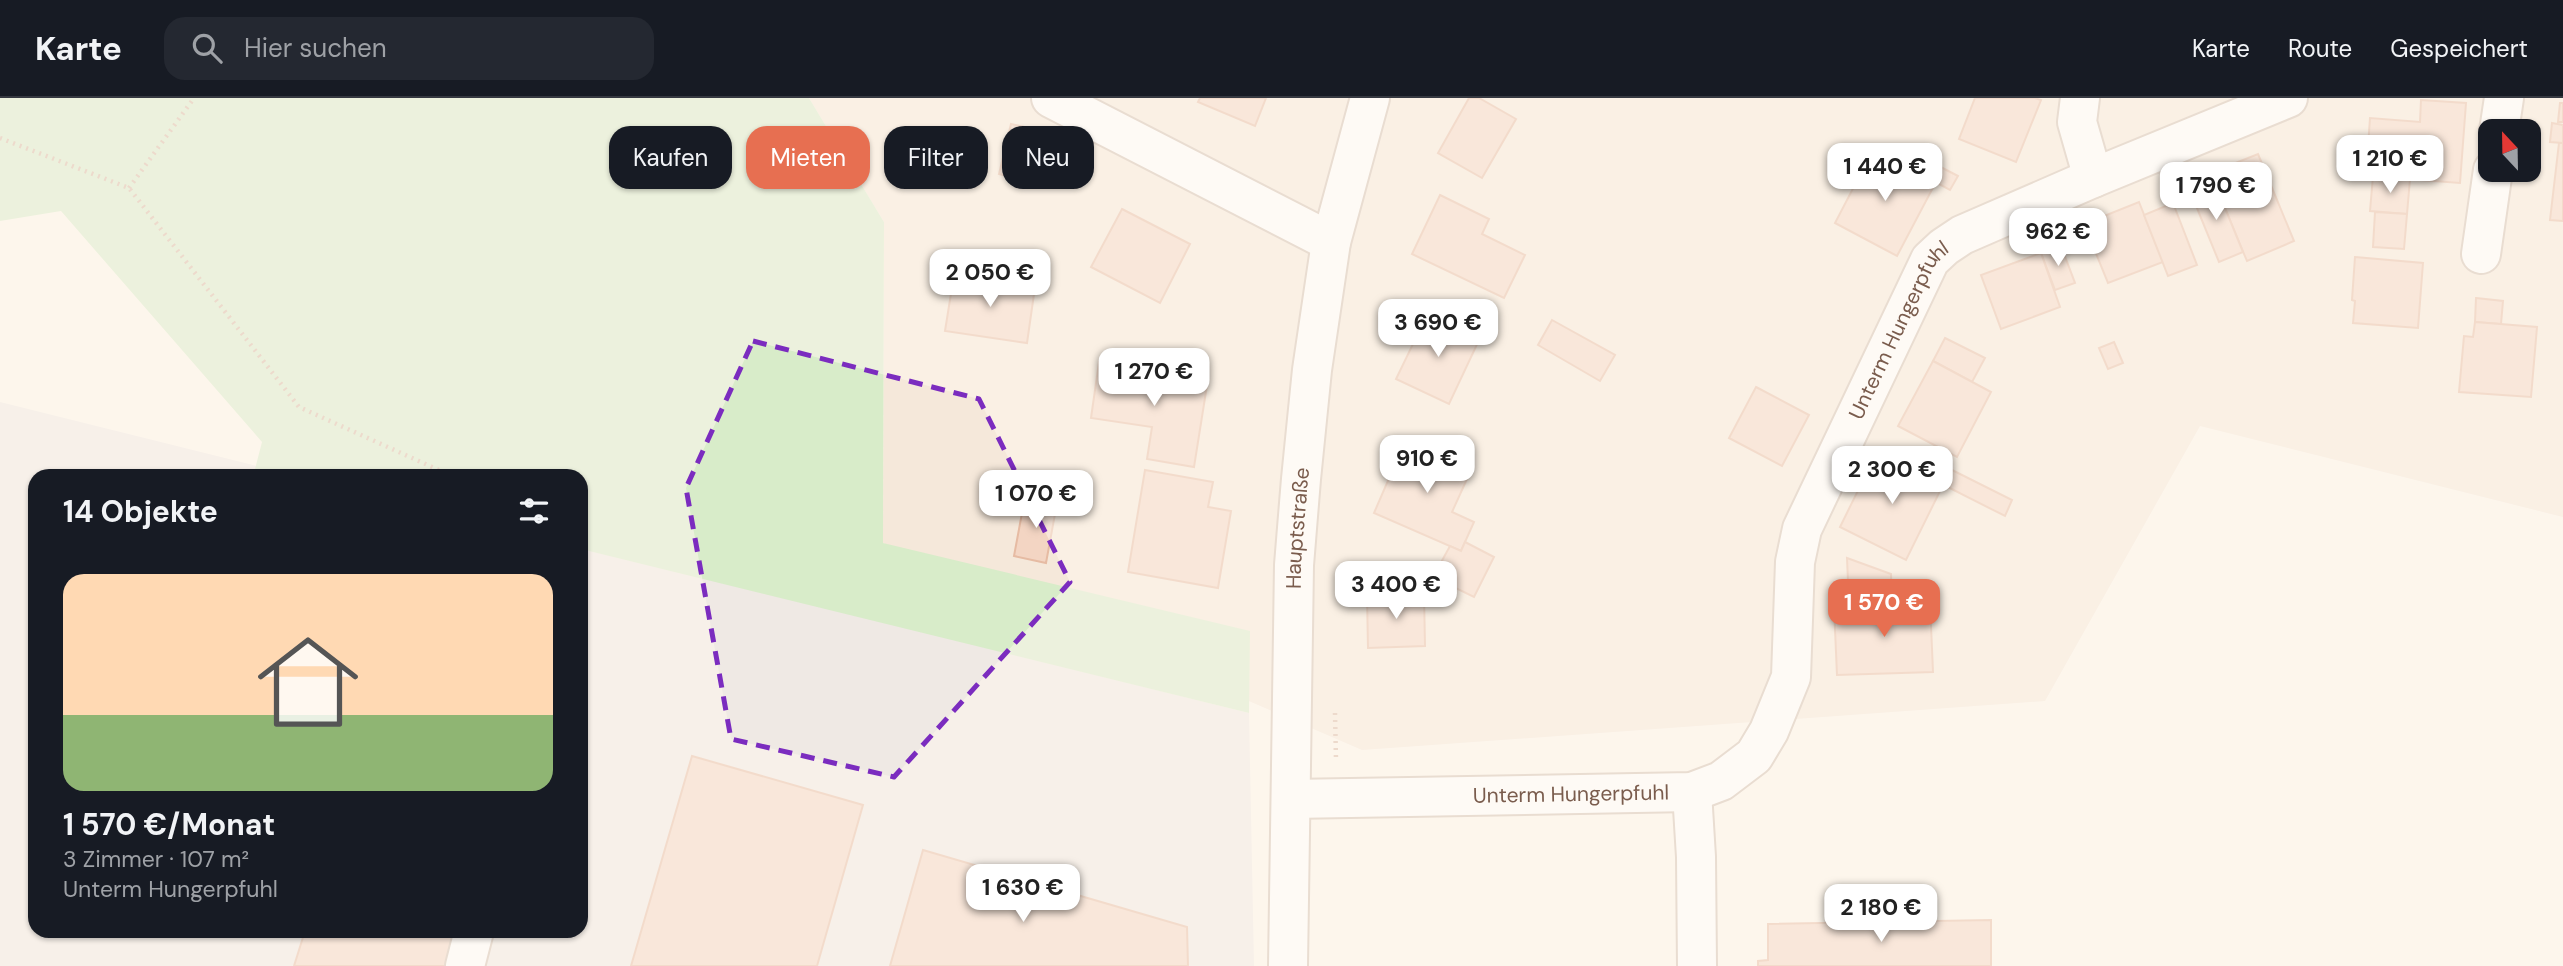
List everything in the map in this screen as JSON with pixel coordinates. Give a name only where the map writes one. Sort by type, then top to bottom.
[{"type":"street","points":[[1051,98],[1331,242]]},
{"type":"street","name":"Hauptstraße","points":[[1287,966],[1294,565],[1312,370],[1331,242],[1370,98]]},
{"type":"street","points":[[2080,98],[2077,122],[2093,178]]},
{"type":"street","name":"Unterm Hungerpfuhl","points":[[1291,799],[1692,792],[1721,781],[1754,755],[1769,731],[1791,677],[1795,562],[1802,529],[1930,260],[1962,235],[2288,98]]},
{"type":"street","points":[[2501,119],[2504,98]]},
{"type":"street","points":[[2481,254],[2491,182]]},
{"type":"street","points":[[1692,792],[1696,857],[1697,966]]},
{"type":"street","points":[[465,966],[472,938]]},
{"type":"path","points":[[129,188],[194,98]]},
{"type":"path","points":[[0,138],[129,188],[299,407],[436,469]]},
{"type":"highlighted area","points":[[753,341],[979,399],[1070,582],[894,777],[731,739],[686,488]]},
{"type":"shaded area","points":[[809,98],[2563,98],[2563,517],[2200,426],[2045,701],[1362,750],[883,543],[884,222],[864,189],[870,189],[870,126],[826,126]]},
{"type":"shaded area","points":[[0,402],[269,469],[28,469],[28,938],[588,938],[588,549],[1249,713],[1254,966],[0,966]]},
{"type":"green space","points":[[0,98],[809,98],[826,126],[746,126],[746,189],[864,189],[884,222],[883,543],[1250,631],[1249,713],[588,551],[588,469],[255,469],[262,442],[61,211],[0,221]]},
{"type":"building","points":[[1200,98],[1266,98],[1255,126],[1198,102]]},
{"type":"building","points":[[1469,98],[1479,98],[1516,119],[1482,178],[1438,153]]},
{"type":"building","points":[[1975,98],[2041,100],[2016,162],[1959,139]]},
{"type":"building","points":[[2421,100],[2466,103],[2460,183],[2366,176],[2370,118],[2420,122]]},
{"type":"building","points":[[2560,103],[2563,103],[2563,122],[2558,122]]},
{"type":"building","points":[[2552,123],[2563,125],[2563,143],[2550,142]]},
{"type":"building","points":[[2559,143],[2563,143],[2563,221],[2550,220]]},
{"type":"building","points":[[1873,150],[1936,182],[1897,256],[1835,223]]},
{"type":"building","points":[[2258,154],[2294,241],[2247,261],[2210,173]]},
{"type":"building","points":[[1931,162],[1958,176],[1950,190],[1924,176]]},
{"type":"building","points":[[2373,176],[2410,179],[2407,214],[2370,211]]},
{"type":"building","points":[[2214,181],[2243,252],[2219,262],[2190,191]]},
{"type":"building","points":[[1440,195],[1489,219],[1482,234],[1525,255],[1504,298],[1412,254]]},
{"type":"building","points":[[2139,202],[2163,262],[2108,283],[2084,224]]},
{"type":"building","points":[[2173,203],[2197,265],[2168,276],[2144,215]]},
{"type":"building","points":[[1122,209],[1190,244],[1160,303],[1091,267]]},
{"type":"building","points":[[2375,212],[2407,214],[2404,249],[2373,247]]},
{"type":"building","points":[[2061,246],[2075,283],[2055,290],[2041,253]]},
{"type":"building","points":[[2041,253],[2060,307],[2001,329],[1981,275]]},
{"type":"building","points":[[2355,257],[2423,263],[2418,328],[2353,323]]},
{"type":"building","points":[[954,275],[1035,287],[1027,343],[945,331]]},
{"type":"building","points":[[2476,298],[2503,301],[2501,324],[2475,322]]},
{"type":"building","points":[[1428,313],[1480,338],[1449,404],[1396,379]]},
{"type":"building","points":[[1552,320],[1615,355],[1600,381],[1538,345]]},
{"type":"building","points":[[2475,322],[2537,327],[2531,397],[2459,392],[2464,336],[2473,337]]},
{"type":"building","points":[[1945,338],[1985,358],[1972,382],[1933,361]]},
{"type":"building","points":[[2114,342],[2123,363],[2108,369],[2099,348]]},
{"type":"building","points":[[1933,361],[1991,392],[1957,457],[1898,426]]},
{"type":"building","points":[[1099,362],[1208,379],[1194,467],[1147,459],[1152,427],[1091,418]]},
{"type":"building","points":[[1756,387],[1809,415],[1782,466],[1729,438]]},
{"type":"building","points":[[1406,439],[1472,468],[1452,512],[1474,522],[1461,551],[1374,513]]},
{"type":"building","points":[[1877,452],[1943,485],[1906,560],[1840,527]]},
{"type":"building","points":[[1932,460],[2012,500],[2005,516],[1924,475]]},
{"type":"building","points":[[1145,470],[1213,482],[1208,507],[1231,511],[1218,588],[1128,572]]},
{"type":"building","points":[[1025,497],[1057,503],[1046,563],[1014,556]]},
{"type":"building","points":[[1465,542],[1494,557],[1474,597],[1433,577],[1450,546],[1461,551]]},
{"type":"building","points":[[1847,558],[1891,574],[1892,603],[1849,605]]},
{"type":"building","points":[[1424,594],[1425,646],[1368,648],[1367,595]]},
{"type":"building","points":[[1930,602],[1933,672],[1837,675],[1834,606]]},
{"type":"building","points":[[692,756],[863,805],[817,966],[631,966]]},
{"type":"building","points":[[923,850],[1187,927],[1188,966],[890,966]]},
{"type":"building","points":[[1991,920],[1991,966],[1758,966],[1758,961],[1768,960],[1768,924]]},
{"type":"building","points":[[303,938],[457,938],[450,966],[294,966]]}]
